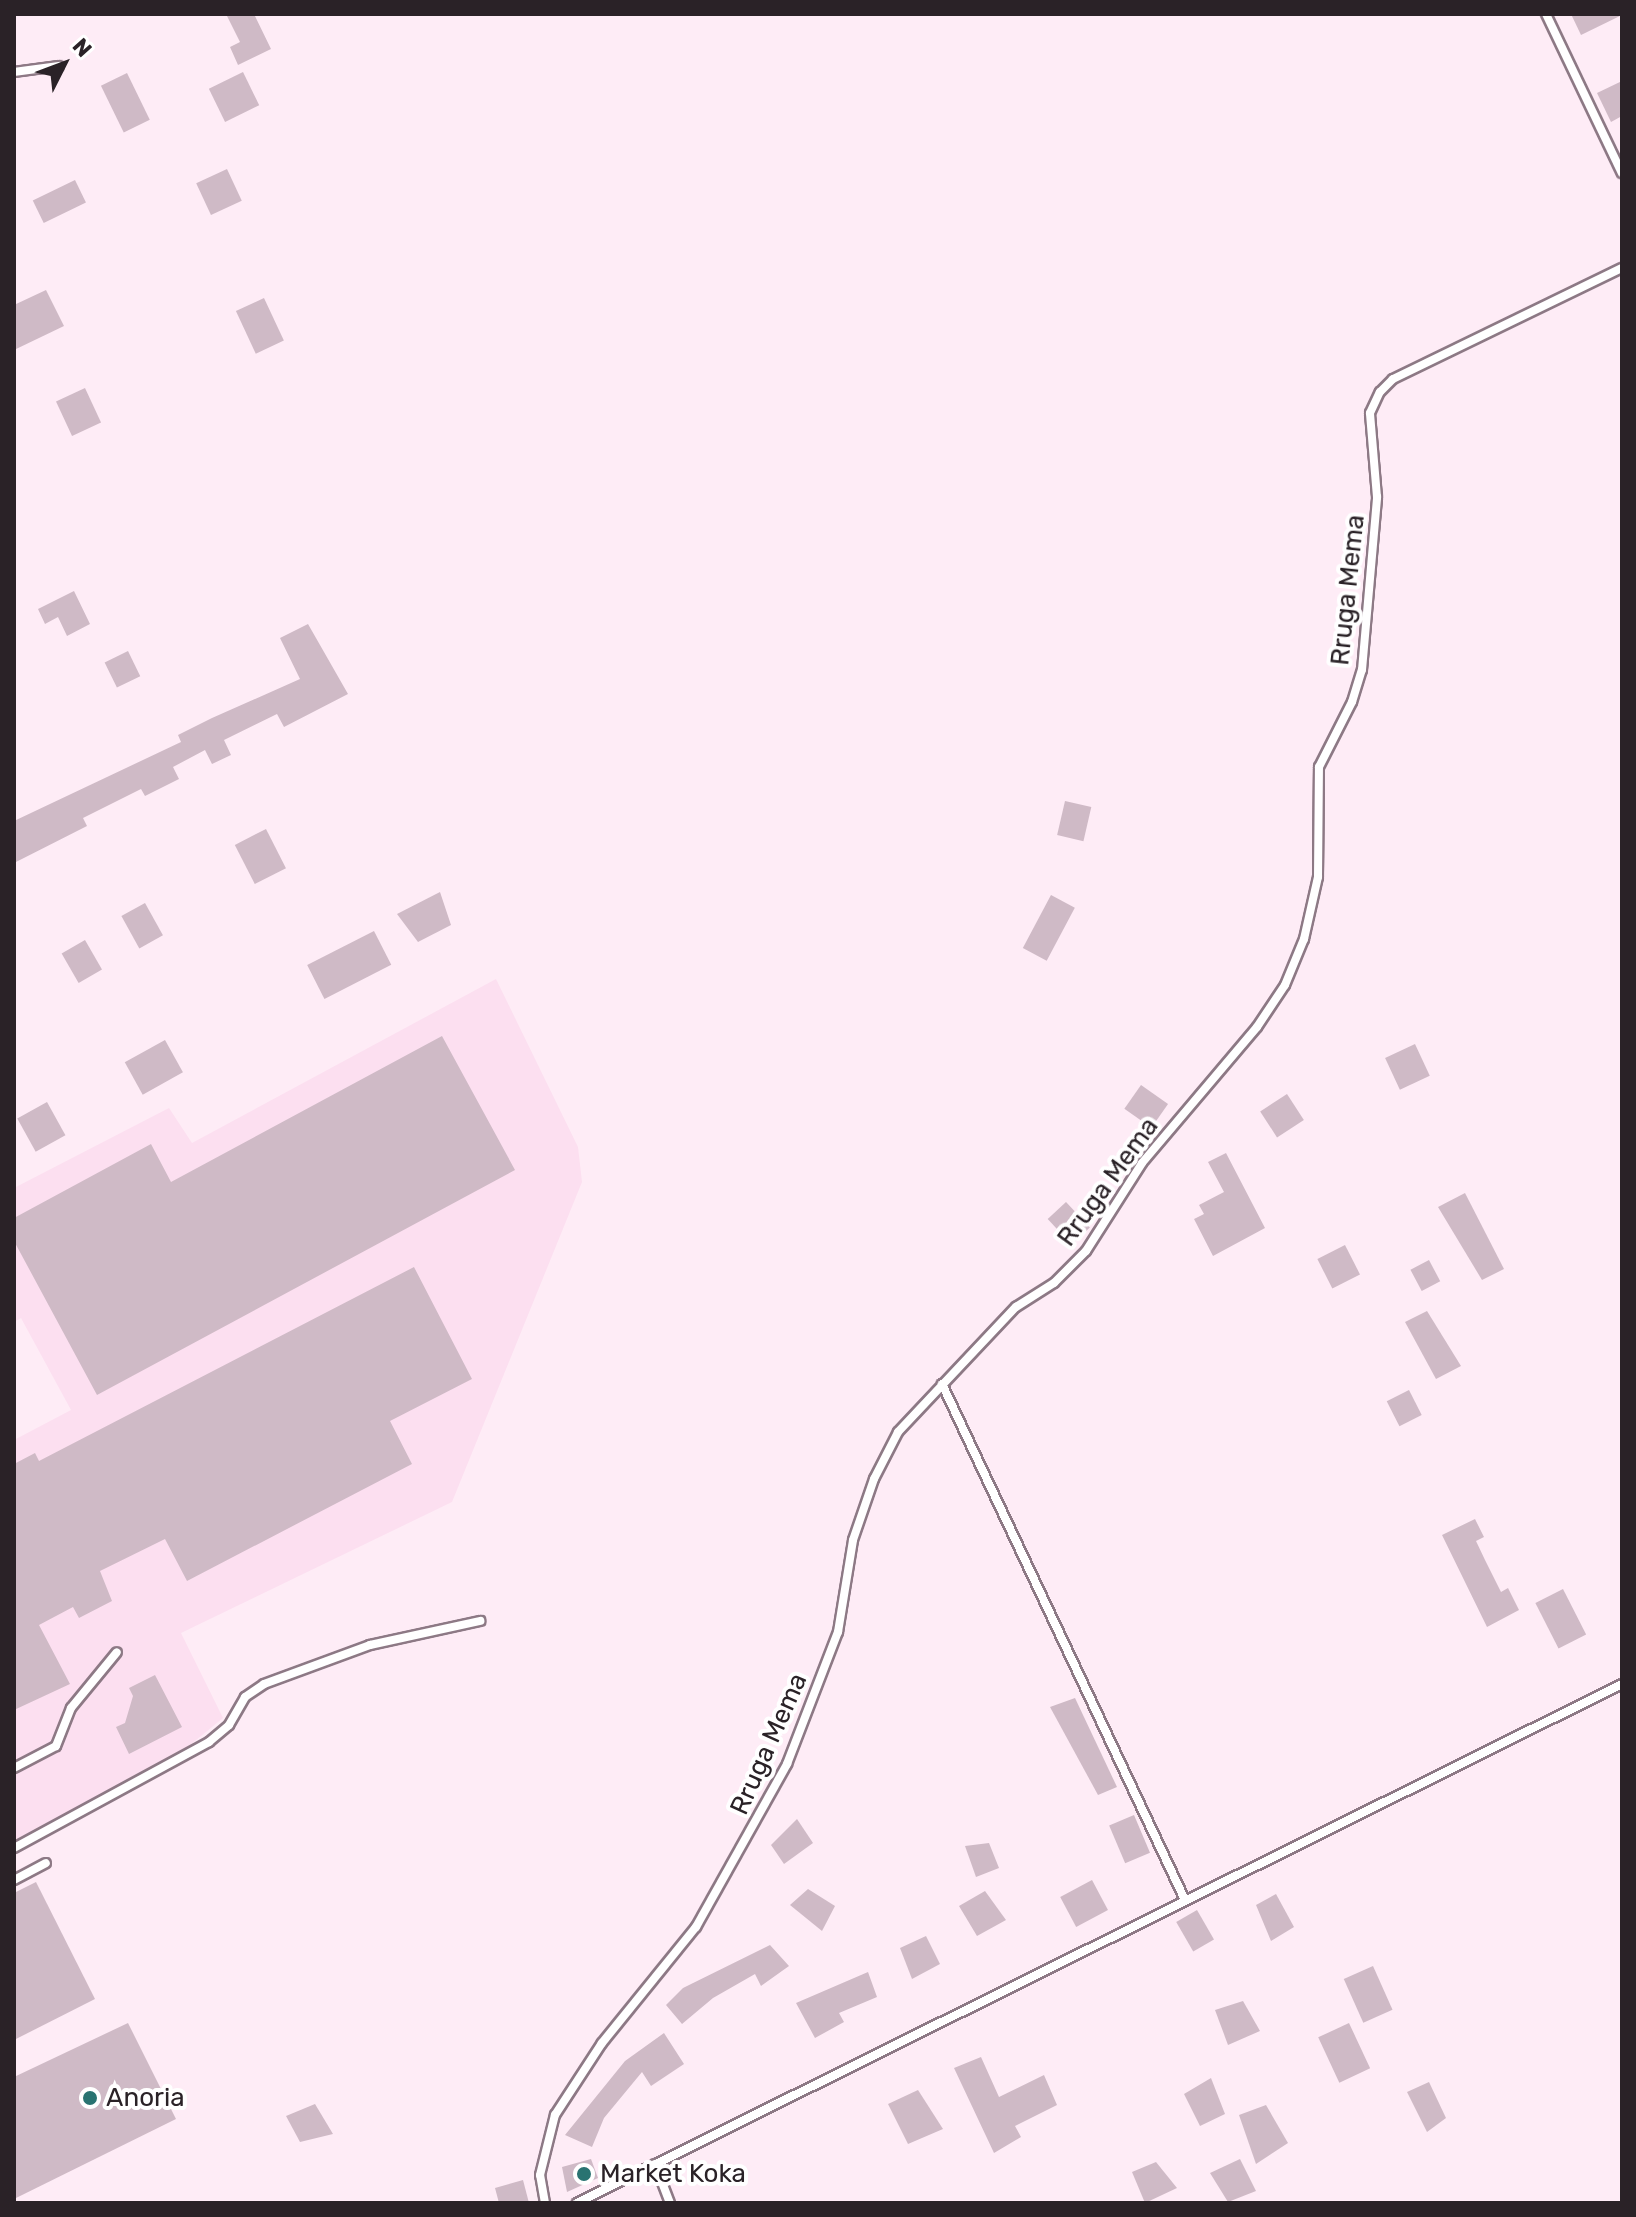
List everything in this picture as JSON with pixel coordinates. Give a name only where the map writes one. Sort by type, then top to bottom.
[{"type":"lane","points":[[1546,14],[1622,173]]},
{"type":"lane","points":[[14,72],[59,66]]},
{"type":"lane","name":"Rruga Mema","points":[[545,2203],[540,2175],[555,2115],[602,2043],[696,1927],[780,1777],[838,1632],[853,1540],[874,1479],[898,1432],[1016,1307],[1054,1283],[1086,1251],[1142,1163],[1257,1027],[1285,985],[1304,939],[1318,877],[1319,767],[1352,702],[1362,670],[1377,497],[1370,413],[1380,392],[1393,379],[1622,268]]},
{"type":"lane","points":[[942,1384],[1185,1900]]},
{"type":"lane","points":[[14,1848],[209,1742],[229,1725],[245,1697],[264,1684],[370,1645],[480,1621]]},
{"type":"lane","points":[[14,1768],[56,1746],[71,1708],[117,1652]]},
{"type":"lane","points":[[577,2203],[1621,1687]]},
{"type":"lane","points":[[14,1880],[46,1863]]},
{"type":"lane","points":[[655,2164],[670,2203]]},
{"type":"shaded area","points":[[496,979],[578,1147],[582,1182],[452,1502],[181,1633],[223,1718],[190,1745],[14,1841],[14,1440],[71,1410],[21,1318],[14,1322],[14,1188],[169,1108],[192,1143]]},
{"type":"building","points":[[226,14],[254,14],[271,49],[238,65],[230,47],[240,42]]},
{"type":"building","points":[[1571,14],[1622,14],[1622,15],[1581,35]]},
{"type":"building","points":[[243,72],[259,105],[225,122],[209,89]]},
{"type":"building","points":[[127,73],[150,120],[124,132],[101,86]]},
{"type":"building","points":[[1622,81],[1622,116],[1611,122],[1597,93]]},
{"type":"building","points":[[227,169],[242,201],[211,215],[196,183]]},
{"type":"building","points":[[75,180],[86,202],[44,223],[33,201]]},
{"type":"building","points":[[46,290],[64,326],[14,350],[14,305]]},
{"type":"building","points":[[264,298],[284,341],[256,354],[236,311]]},
{"type":"building","points":[[85,388],[101,422],[72,436],[56,402]]},
{"type":"building","points":[[74,591],[90,624],[67,636],[58,617],[45,624],[38,609]]},
{"type":"building","points":[[308,624],[348,694],[284,727],[277,714],[224,740],[231,755],[212,764],[205,750],[173,767],[179,779],[145,796],[141,789],[83,818],[87,826],[14,863],[14,821],[181,742],[178,735],[212,718],[300,679],[280,638]]},
{"type":"building","points":[[128,651],[140,676],[117,688],[105,662]]},
{"type":"building","points":[[1065,801],[1091,807],[1083,841],[1057,835]]},
{"type":"building","points":[[266,829],[286,868],[255,884],[235,845]]},
{"type":"building","points":[[440,892],[451,925],[418,942],[397,914]]},
{"type":"building","points":[[1051,895],[1075,908],[1047,961],[1023,948]]},
{"type":"building","points":[[145,903],[163,935],[139,948],[121,916]]},
{"type":"building","points":[[374,931],[391,965],[324,999],[307,965]]},
{"type":"building","points":[[85,940],[102,969],[79,983],[62,954]]},
{"type":"building","points":[[442,1036],[515,1170],[97,1395],[14,1241],[14,1218],[151,1144],[171,1182]]},
{"type":"building","points":[[165,1040],[183,1072],[143,1095],[125,1062]]},
{"type":"building","points":[[1415,1044],[1430,1076],[1400,1090],[1385,1058]]},
{"type":"building","points":[[1141,1085],[1168,1104],[1151,1128],[1124,1109]]},
{"type":"building","points":[[1287,1094],[1304,1120],[1277,1137],[1260,1111]]},
{"type":"building","points":[[47,1102],[65,1135],[36,1152],[17,1118]]},
{"type":"building","points":[[1226,1153],[1265,1228],[1213,1256],[1194,1219],[1204,1214],[1199,1205],[1224,1192],[1208,1162]]},
{"type":"building","points":[[1465,1193],[1504,1269],[1482,1280],[1438,1207]]},
{"type":"building","points":[[1066,1202],[1090,1228],[1072,1245],[1048,1219]]},
{"type":"building","points":[[1345,1245],[1360,1274],[1332,1288],[1317,1259]]},
{"type":"building","points":[[1429,1260],[1440,1281],[1422,1291],[1410,1270]]},
{"type":"building","points":[[414,1267],[472,1379],[390,1421],[412,1464],[187,1581],[165,1539],[100,1571],[112,1601],[79,1618],[73,1607],[39,1625],[70,1684],[14,1710],[14,1464],[35,1453],[39,1461]]},
{"type":"building","points":[[1427,1311],[1461,1366],[1436,1379],[1405,1322]]},
{"type":"building","points":[[1409,1390],[1422,1415],[1399,1426],[1387,1401]]},
{"type":"building","points":[[1475,1519],[1484,1537],[1476,1541],[1485,1560],[1501,1592],[1508,1588],[1519,1610],[1487,1627],[1442,1535]]},
{"type":"building","points":[[1563,1589],[1586,1634],[1559,1649],[1535,1603]]},
{"type":"building","points":[[155,1675],[182,1727],[129,1754],[116,1727],[125,1723],[133,1696],[129,1688]]},
{"type":"building","points":[[1075,1698],[1117,1787],[1098,1795],[1050,1707]]},
{"type":"building","points":[[1134,1815],[1150,1853],[1125,1863],[1109,1826]]},
{"type":"building","points":[[797,1819],[813,1843],[784,1864],[771,1845]]},
{"type":"building","points":[[989,1843],[999,1868],[976,1877],[965,1846]]},
{"type":"building","points":[[1092,1880],[1108,1910],[1076,1927],[1060,1897]]},
{"type":"building","points":[[36,1882],[95,1999],[14,2040],[14,1893]]},
{"type":"building","points":[[808,1889],[835,1906],[822,1931],[790,1905]]},
{"type":"building","points":[[985,1891],[1006,1920],[977,1936],[959,1906]]},
{"type":"building","points":[[1276,1894],[1294,1927],[1271,1941],[1256,1905]]},
{"type":"building","points":[[1197,1910],[1214,1939],[1193,1951],[1176,1922]]},
{"type":"building","points":[[926,1936],[940,1964],[912,1979],[900,1948]]},
{"type":"building","points":[[770,1945],[789,1966],[761,1986],[755,1974],[713,1998],[682,2024],[666,2005],[683,1988]]},
{"type":"building","points":[[1373,1966],[1393,2010],[1363,2023],[1344,1979]]},
{"type":"building","points":[[868,1972],[877,1997],[839,2013],[844,2022],[815,2038],[796,2003]]},
{"type":"building","points":[[1243,2001],[1260,2031],[1228,2045],[1215,2010]]},
{"type":"building","name":"Anoria","points":[[128,2023],[176,2119],[14,2199],[14,2077]]},
{"type":"building","points":[[1349,2023],[1370,2068],[1339,2083],[1318,2037]]},
{"type":"building","points":[[664,2033],[684,2064],[651,2086],[642,2072],[604,2118],[592,2147],[565,2135],[625,2061]]},
{"type":"building","points":[[981,2057],[999,2097],[1044,2075],[1057,2105],[1015,2126],[1021,2137],[994,2153],[954,2068]]},
{"type":"building","points":[[1211,2078],[1225,2114],[1200,2126],[1184,2094]]},
{"type":"building","points":[[1429,2082],[1446,2118],[1427,2132],[1407,2092]]},
{"type":"building","points":[[918,2090],[943,2129],[908,2144],[888,2104]]},
{"type":"building","points":[[315,2104],[333,2134],[300,2142],[286,2116]]},
{"type":"building","points":[[1266,2105],[1288,2143],[1256,2164],[1239,2115]]},
{"type":"building","points":[[591,2159],[598,2178],[567,2192],[562,2167]]},
{"type":"building","points":[[1240,2159],[1256,2191],[1228,2202],[1210,2173]]},
{"type":"building","points":[[1156,2162],[1177,2188],[1145,2203],[1132,2172]]},
{"type":"building","points":[[523,2180],[529,2203],[499,2203],[495,2188]]},
{"type":"place","name":"Anoria","points":[[90,2098]]},
{"type":"place","name":"Market Koka","points":[[584,2174]]}]
